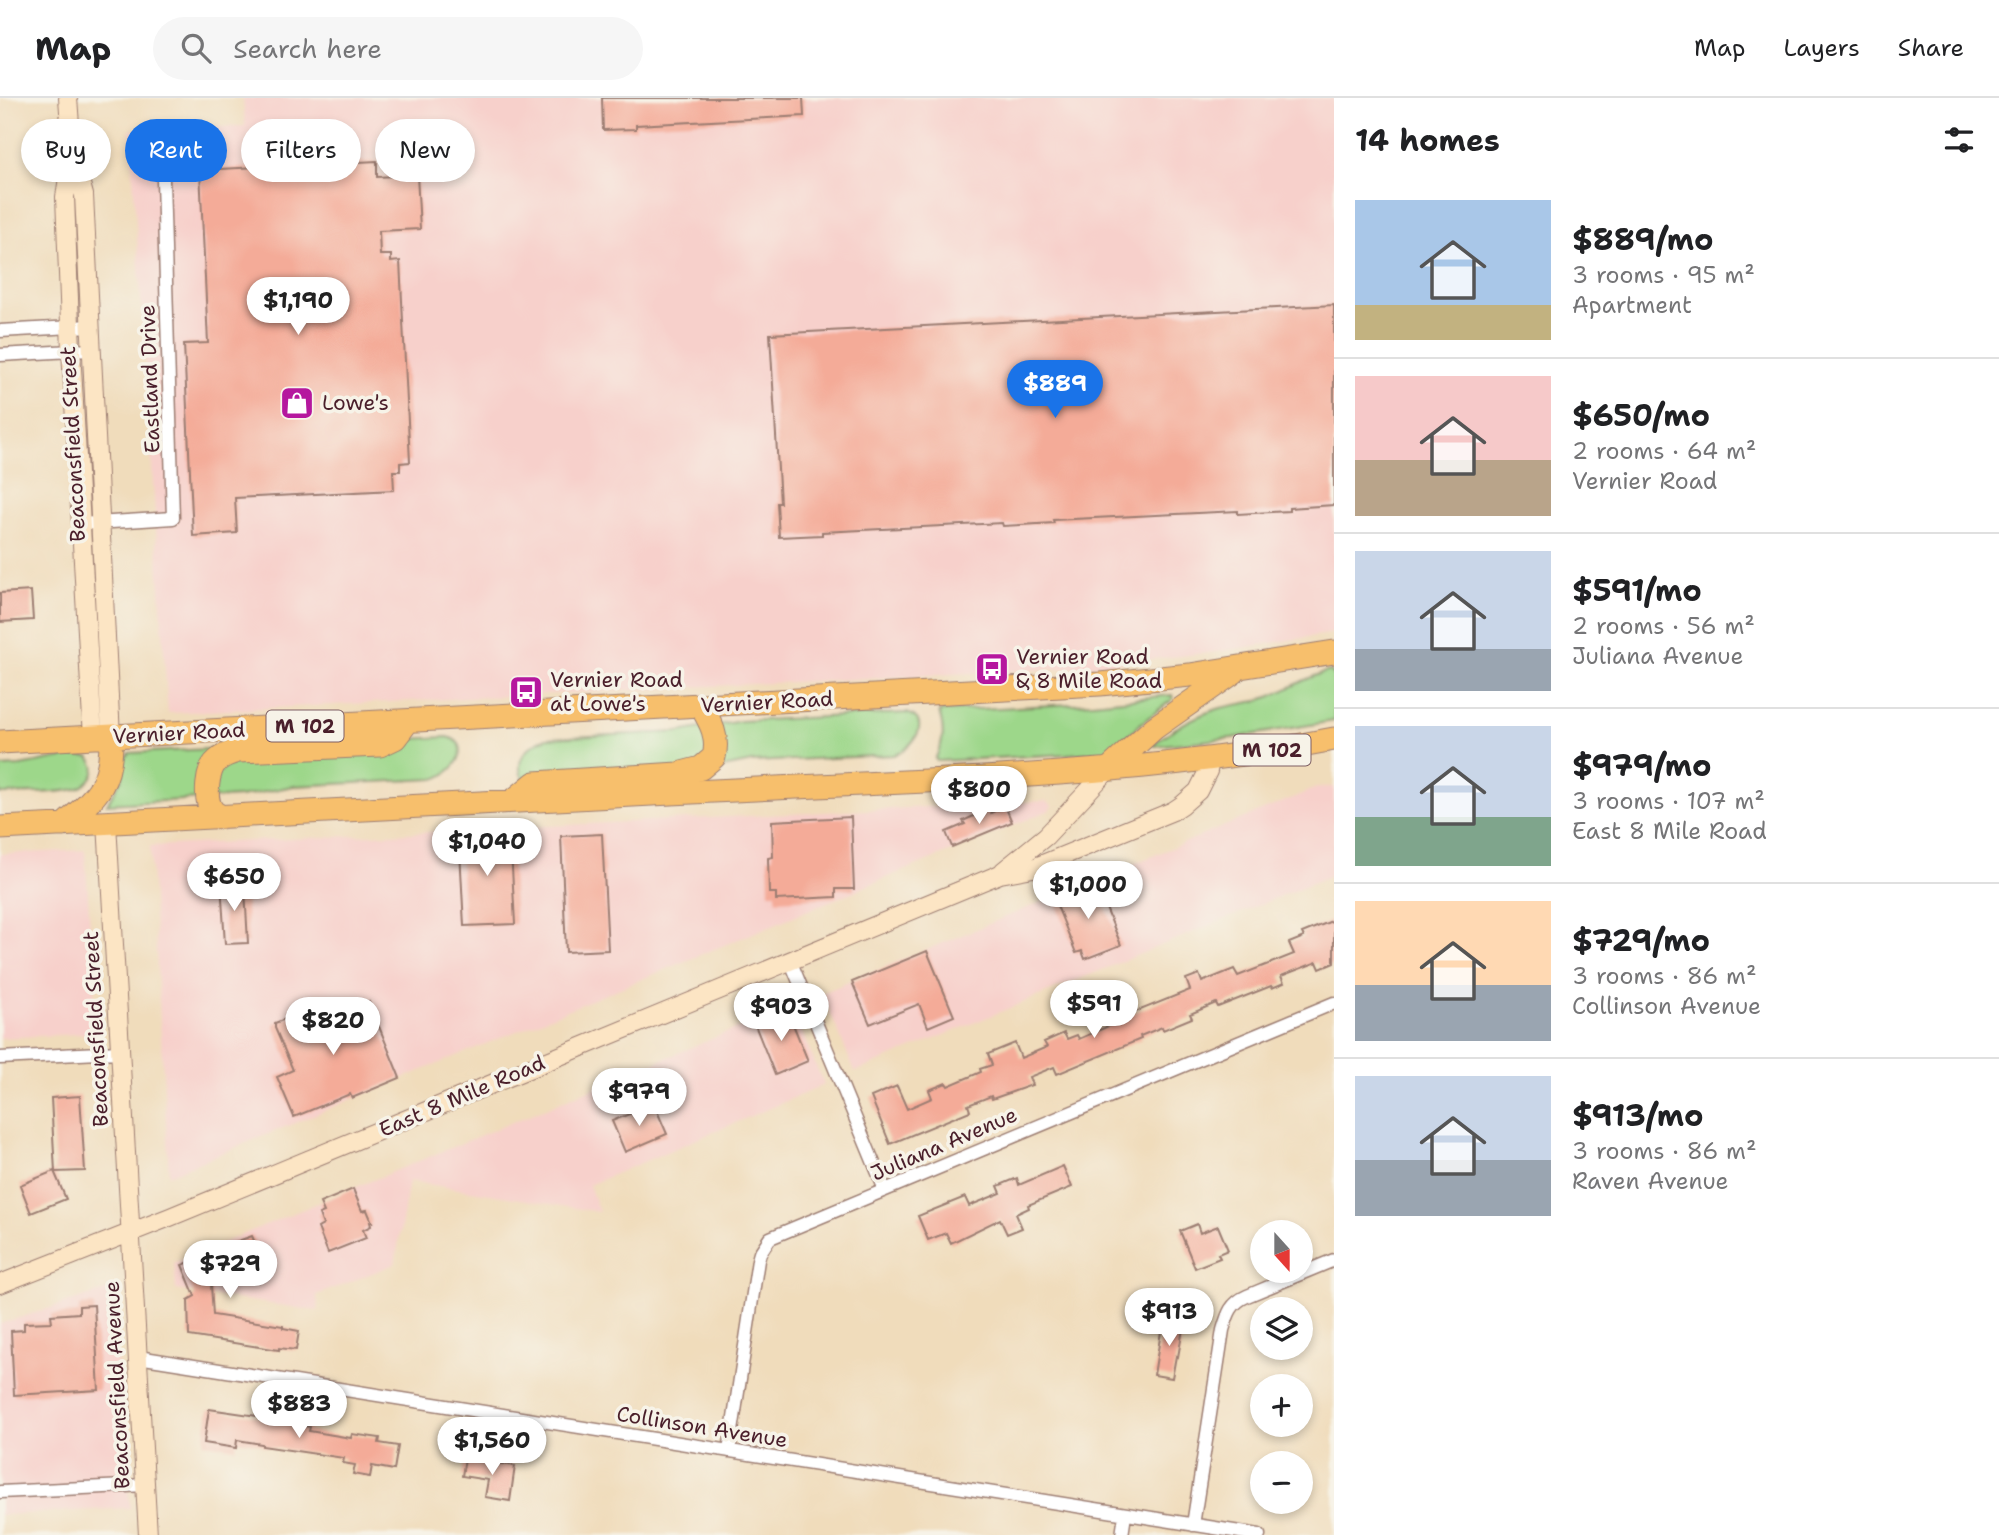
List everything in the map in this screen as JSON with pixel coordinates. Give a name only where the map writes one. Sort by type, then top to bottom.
[{"type":"highway","name":"M 102","points":[[1239,668],[1334,652]]},
{"type":"highway","name":"Vernier Road","points":[[0,743],[1100,684],[1239,668]]},
{"type":"highway","points":[[1109,769],[1154,728],[1239,668]]},
{"type":"highway","points":[[513,801],[535,783],[678,774],[701,768],[714,757],[716,741],[713,726],[701,706]]},
{"type":"highway","points":[[221,817],[212,810],[209,802],[208,781],[216,761],[227,754],[238,751],[380,745],[395,738],[408,721]]},
{"type":"highway","points":[[64,825],[94,797],[107,778],[112,754],[102,737]]},
{"type":"highway","name":"M 102","points":[[0,828],[894,784],[1210,759],[1334,739]]},
{"type":"street","name":"Beaconsfield Street","points":[[68,98],[70,119]]},
{"type":"street","name":"Beaconsfield Street","points":[[67,182],[65,197],[70,326],[81,524],[102,737]]},
{"type":"street","name":"Beaconsfield Street","points":[[80,182],[84,195],[100,524],[102,737]]},
{"type":"street","name":"Eastland Drive","points":[[81,524],[173,518],[163,182]]},
{"type":"street","points":[[68,275],[87,274]]},
{"type":"street","points":[[0,331],[90,326]]},
{"type":"street","points":[[0,355],[90,350]]},
{"type":"street","name":"East 8 Mile Road","points":[[0,1284],[132,1233],[1000,874],[1033,868],[1173,811],[1198,791],[1208,771],[1210,759]]},
{"type":"street","name":"East 8 Mile Road","points":[[1000,874],[1046,836],[1109,769]]},
{"type":"street","name":"Beaconsfield Street","points":[[107,823],[132,1233]]},
{"type":"street","points":[[790,960],[885,1190]]},
{"type":"street","name":"Juliana Avenue","points":[[729,1451],[760,1253],[771,1238],[1334,1003]]},
{"type":"street","points":[[0,1058],[119,1052]]},
{"type":"street","name":"Beaconsfield Avenue","points":[[132,1233],[148,1535]]},
{"type":"street","points":[[1193,1525],[1228,1311],[1236,1301],[1334,1260]]},
{"type":"street","name":"Collinson Avenue","points":[[138,1357],[1259,1535]]},
{"type":"street","points":[[0,1492],[146,1485]]},
{"type":"street","points":[[1122,1535],[1125,1515]]},
{"type":"shaded area","points":[[243,98],[1334,98],[1334,633],[1216,652],[1072,668],[168,713],[133,182],[227,182],[227,127],[241,126],[241,182],[361,182],[361,119],[244,119]]},
{"type":"shaded area","points":[[1319,787],[1334,787],[1334,874],[855,1072],[822,993]]},
{"type":"shaded area","points":[[1047,801],[1052,807],[1048,811],[169,1175],[150,846]]},
{"type":"shaded area","points":[[85,850],[97,1033],[0,1038],[0,854]]},
{"type":"shaded area","points":[[791,1006],[824,1085],[589,1185],[599,1212],[409,1181],[395,1264],[317,1295],[318,1311],[176,1290],[174,1263]]},
{"type":"shaded area","points":[[111,1289],[130,1508],[0,1515],[0,1324]]},
{"type":"green space","points":[[1330,671],[1334,675],[1334,721],[1232,738],[1153,744],[1202,714],[1263,699]]},
{"type":"green space","points":[[1172,695],[1173,699],[1140,724],[1113,750],[1107,752],[938,761],[935,759],[943,736],[941,711],[1092,703]]},
{"type":"green space","points":[[907,713],[918,722],[917,735],[907,747],[894,755],[752,762],[699,773],[523,779],[520,772],[524,753],[547,738],[679,732],[741,721]]},
{"type":"green space","points":[[448,737],[460,746],[459,759],[448,771],[434,779],[293,786],[240,797],[107,804],[122,779],[125,758],[130,753]]},
{"type":"green space","points":[[72,756],[89,757],[95,767],[92,777],[81,787],[52,792],[0,794],[0,767]]},
{"type":"building","points":[[602,98],[803,98],[804,116],[636,125],[636,129],[603,130]]},
{"type":"building","name":"Lowe's","points":[[375,161],[375,182],[417,182],[420,229],[379,231],[380,255],[391,255],[391,262],[400,261],[410,462],[400,463],[400,471],[393,471],[394,490],[235,498],[237,533],[193,536],[184,344],[208,343],[201,182],[227,182],[227,169],[241,168],[241,182],[361,182],[361,162]]},
{"type":"building","points":[[1334,305],[1334,505],[1238,514],[1238,511],[1053,520],[1054,523],[822,532],[822,535],[779,537],[777,503],[780,503],[770,334]]},
{"type":"building","points":[[31,591],[33,620],[0,622],[0,593]]},
{"type":"building","points":[[1005,806],[1012,822],[952,847],[946,832],[989,809],[991,813]]},
{"type":"building","points":[[851,817],[854,889],[836,889],[836,897],[776,900],[776,893],[769,893],[768,858],[773,857],[772,821]]},
{"type":"building","points":[[510,830],[515,924],[464,926],[459,832]]},
{"type":"building","points":[[602,834],[608,950],[566,952],[561,836]]},
{"type":"building","points":[[240,881],[241,887],[245,889],[248,943],[225,944],[221,883]]},
{"type":"building","points":[[1095,881],[1121,945],[1085,959],[1082,951],[1076,953],[1056,903],[1062,901],[1059,895]]},
{"type":"building","points":[[1334,920],[1334,963],[1320,969],[1317,962],[1281,976],[1284,983],[1218,1007],[1216,1003],[1190,1014],[1192,1018],[1140,1036],[1141,1039],[1057,1074],[1054,1067],[1029,1077],[1032,1085],[968,1105],[970,1111],[890,1144],[871,1097],[897,1086],[907,1109],[932,1098],[929,1090],[946,1083],[948,1086],[992,1065],[988,1054],[1015,1043],[1021,1058],[1047,1047],[1044,1042],[1064,1033],[1067,1039],[1077,1035],[1079,1039],[1109,1026],[1108,1023],[1190,990],[1186,979],[1199,974],[1202,982],[1234,969],[1238,976],[1294,954],[1289,943],[1304,937],[1302,933]]},
{"type":"building","points":[[927,951],[954,1016],[928,1027],[919,1004],[870,1024],[852,982]]},
{"type":"building","points":[[351,1000],[355,1011],[369,1002],[400,1078],[352,1098],[350,1094],[294,1117],[277,1077],[293,1070],[275,1023],[295,1015],[310,1018]]},
{"type":"building","points":[[788,1012],[808,1061],[775,1075],[755,1025]]},
{"type":"building","points":[[80,1096],[85,1171],[55,1172],[51,1098]]},
{"type":"building","points":[[654,1104],[667,1134],[625,1152],[612,1121]]},
{"type":"building","points":[[1063,1166],[1072,1187],[1028,1205],[1029,1208],[1016,1214],[1022,1228],[1007,1234],[1000,1219],[951,1243],[946,1233],[928,1240],[918,1216],[965,1197],[969,1206],[1001,1193],[998,1186],[1017,1178],[1019,1185]]},
{"type":"building","points":[[54,1171],[66,1199],[31,1213],[20,1185]]},
{"type":"building","points":[[353,1189],[362,1211],[367,1210],[371,1226],[363,1230],[366,1238],[328,1253],[318,1228],[323,1225],[319,1214],[324,1212],[320,1203]]},
{"type":"building","points":[[1197,1224],[1200,1233],[1218,1226],[1228,1250],[1218,1254],[1220,1258],[1195,1268],[1180,1231]]},
{"type":"building","points":[[252,1236],[264,1263],[211,1285],[213,1315],[299,1331],[296,1350],[279,1350],[189,1336],[188,1300],[195,1296],[182,1265],[208,1255],[207,1252]]},
{"type":"building","points":[[94,1305],[99,1390],[14,1395],[11,1331],[24,1330],[24,1323],[52,1322],[51,1315],[79,1313],[79,1306]]},
{"type":"building","points":[[1163,1319],[1184,1323],[1172,1378],[1154,1375]]},
{"type":"building","points":[[209,1409],[285,1420],[284,1422],[310,1427],[309,1431],[351,1438],[352,1434],[380,1438],[379,1443],[398,1446],[394,1470],[372,1466],[370,1477],[353,1474],[355,1465],[343,1463],[344,1458],[237,1440],[236,1448],[204,1443]]},
{"type":"building","points":[[465,1458],[515,1466],[510,1501],[485,1497],[488,1480],[462,1476]]},
{"type":"place","name":"Lowe's","points":[[297,403]]},
{"type":"place","name":"Vernier Road & 8 Mile Road","points":[[992,669]]},
{"type":"place","name":"Vernier Road at Lowe's","points":[[526,692]]}]
